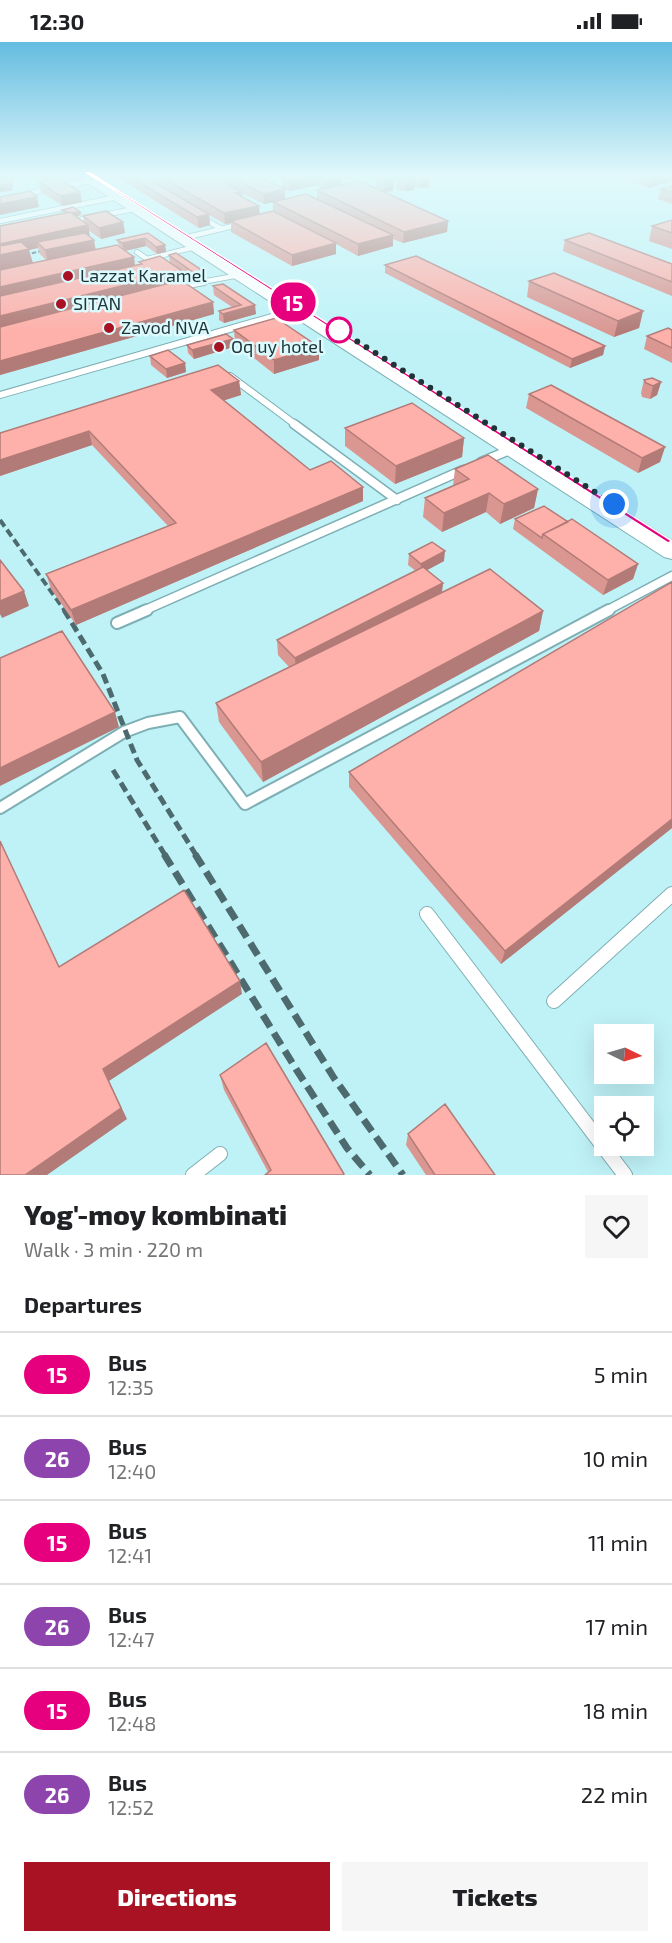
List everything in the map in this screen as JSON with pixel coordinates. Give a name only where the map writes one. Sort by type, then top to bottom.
[{"type":"main road","points":[[168,228],[672,541]]},
{"type":"main road","points":[[191,242],[240,275],[299,309],[672,552]]},
{"type":"lane","points":[[137,252],[147,259],[227,228]]},
{"type":"lane","points":[[172,288],[240,275]]},
{"type":"lane","points":[[183,278],[192,284]]},
{"type":"lane","points":[[0,395],[299,309]]},
{"type":"lane","points":[[220,368],[397,500]]},
{"type":"lane","points":[[117,623],[512,449]]},
{"type":"lane","points":[[0,808],[124,732],[147,723],[180,717],[244,804],[672,576]]},
{"type":"lane","points":[[554,1001],[672,894]]},
{"type":"lane","points":[[427,914],[625,1175]]},
{"type":"lane","points":[[193,1175],[220,1154]]},
{"type":"building","points":[[0,228],[75,228],[0,244]]},
{"type":"building","points":[[243,228],[306,228],[336,243],[292,255]]},
{"type":"building","points":[[325,228],[378,228],[393,235],[358,244]]},
{"type":"building","points":[[395,228],[421,228],[404,232]]},
{"type":"building","points":[[657,228],[672,228],[672,233]]},
{"type":"building","points":[[85,233],[94,240],[45,250],[37,242]]},
{"type":"building","points":[[148,233],[165,245],[156,247],[145,238],[122,243],[117,240]]},
{"type":"building","points":[[589,233],[672,264],[672,282],[565,240]]},
{"type":"building","points":[[21,242],[29,249],[0,255],[0,246]]},
{"type":"building","points":[[117,245],[134,257],[0,287],[0,270]]},
{"type":"building","points":[[176,253],[203,271],[194,273],[169,255]]},
{"type":"building","points":[[160,256],[182,271],[0,316],[0,296],[142,264],[139,262]]},
{"type":"building","points":[[416,256],[605,346],[572,359],[385,265]]},
{"type":"building","points":[[554,273],[643,311],[618,321],[529,281]]},
{"type":"building","points":[[181,280],[213,302],[0,361],[0,327]]},
{"type":"building","points":[[223,284],[255,305],[223,314],[219,311],[241,305],[213,286]]},
{"type":"building","points":[[276,318],[319,347],[274,360],[234,330]]},
{"type":"building","points":[[668,328],[672,330],[672,348],[647,336]]},
{"type":"building","points":[[226,334],[233,339],[192,350],[187,345]]},
{"type":"building","points":[[168,350],[185,363],[166,369],[150,356]]},
{"type":"building","points":[[218,365],[239,381],[211,390],[310,470],[331,461],[363,487],[71,610],[46,574],[176,523],[89,431],[0,460],[0,433]]},
{"type":"building","points":[[652,378],[661,382],[653,386],[644,380]]},
{"type":"building","points":[[551,385],[665,447],[642,458],[529,394]]},
{"type":"building","points":[[412,403],[464,438],[396,466],[345,428]]},
{"type":"building","points":[[488,455],[538,489],[504,504],[489,493],[444,513],[425,498],[469,479],[455,469]]},
{"type":"building","points":[[544,506],[568,522],[543,534],[542,538],[515,519]]},
{"type":"building","points":[[572,519],[638,564],[608,580],[543,534]]},
{"type":"building","points":[[432,542],[445,551],[421,564],[409,554]]},
{"type":"building","points":[[0,560],[24,591],[0,601]]},
{"type":"building","points":[[423,567],[443,583],[295,658],[277,640]]},
{"type":"building","points":[[490,569],[543,611],[261,762],[216,703]]},
{"type":"building","points":[[672,582],[672,819],[505,951],[349,772]]},
{"type":"building","points":[[62,631],[115,712],[0,768],[0,658]]},
{"type":"building","points":[[0,841],[59,967],[184,890],[240,981],[103,1069],[121,1108],[25,1175],[0,1175]]},
{"type":"building","points":[[266,1043],[343,1175],[265,1175],[271,1170],[220,1075]]},
{"type":"building","points":[[445,1104],[495,1175],[435,1175],[408,1134]]},
{"type":"railway","points":[[0,260],[56,248]]},
{"type":"railway","points":[[0,520],[65,611]]},
{"type":"railway","points":[[64,610],[103,674],[137,760],[196,855]]},
{"type":"railway","points":[[113,770],[165,855]]},
{"type":"railway","points":[[164,854],[296,1069],[347,1148],[370,1175]]},
{"type":"railway","points":[[195,854],[334,1078],[403,1175]]},
{"type":"bus line","name":"15","points":[[174,228],[672,541]]},
{"type":"place","name":"Lazzat Karamel","points":[[68,276]]},
{"type":"place","name":"SITAN","points":[[61,304]]},
{"type":"place","name":"Zavod NVA","points":[[109,328]]},
{"type":"place","name":"Oq uy hotel","points":[[219,347]]},
{"type":"route","points":[[339,330],[614,504]]}]
